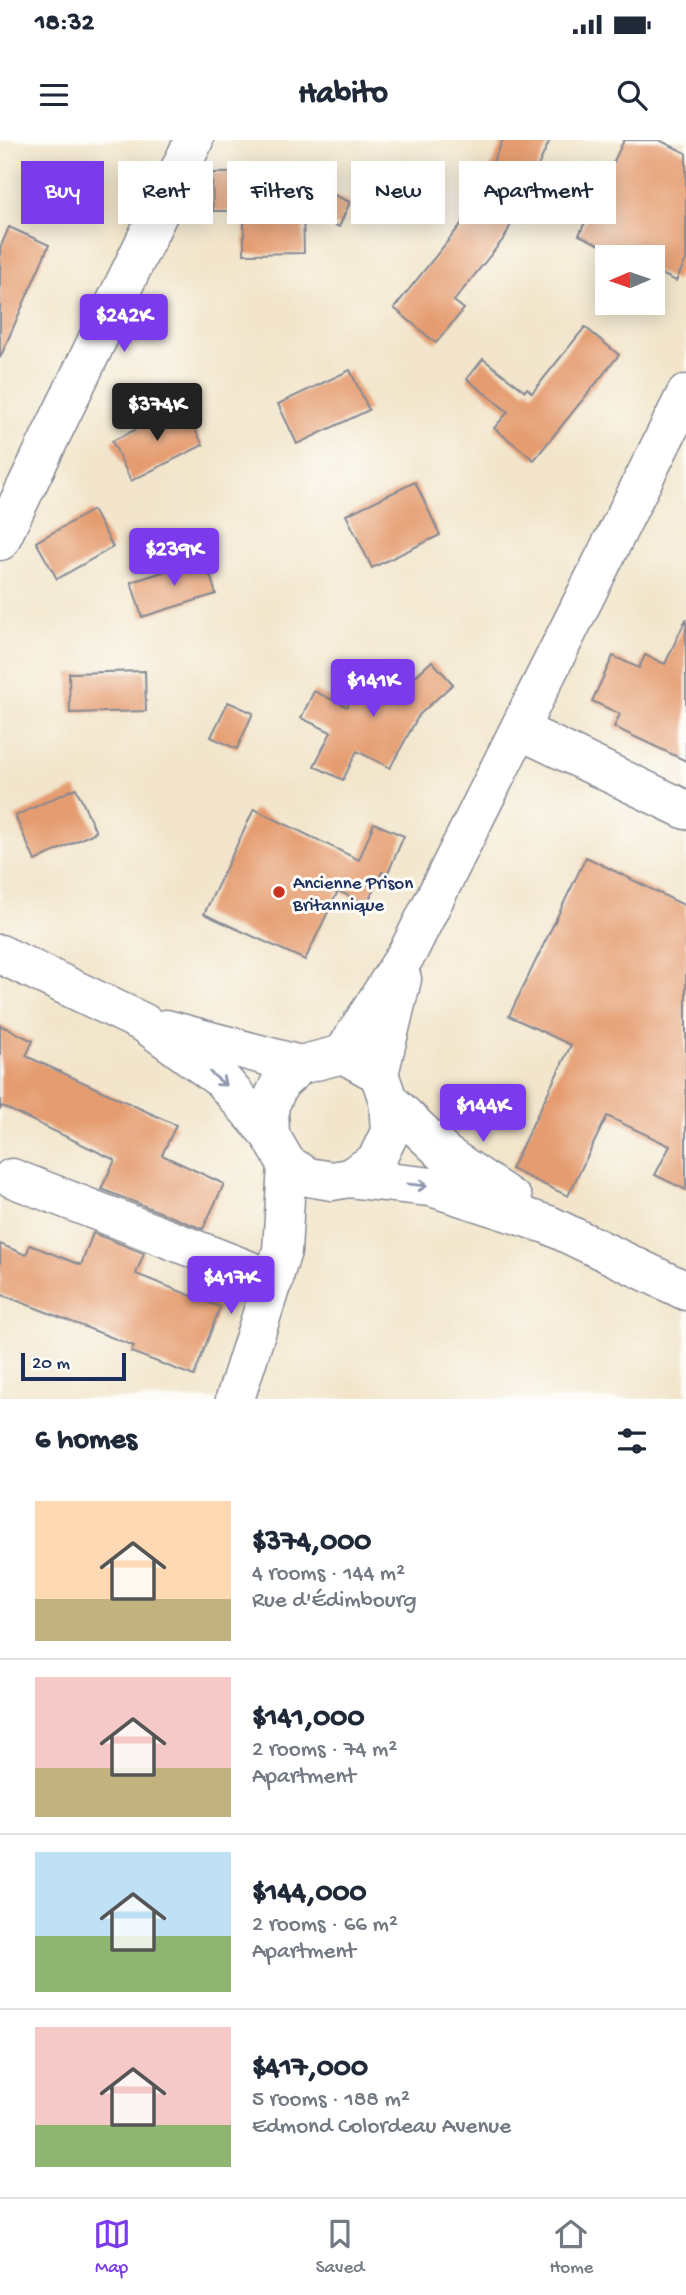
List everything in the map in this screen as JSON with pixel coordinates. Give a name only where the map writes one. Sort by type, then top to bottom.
[{"type":"street","points":[[0,541],[194,140]]},
{"type":"street","points":[[234,1399],[278,1265],[279,1149],[269,1107],[280,1083],[300,1065],[343,1054],[409,950],[686,394]]},
{"type":"street","points":[[520,730],[686,810]]},
{"type":"street","points":[[278,1265],[341,1180],[376,1160],[390,1132],[383,1087],[409,950]]},
{"type":"street","points":[[0,954],[144,1023],[300,1065]]},
{"type":"street","points":[[144,1023],[222,1080],[279,1149],[308,1177],[431,1187],[549,1225],[686,1291]]},
{"type":"street","points":[[343,1054],[383,1087],[445,1154],[549,1225]]},
{"type":"street","points":[[12,1178],[278,1265]]},
{"type":"building","points":[[503,140],[550,140],[540,161],[493,161]]},
{"type":"building","points":[[624,140],[659,140],[686,153],[686,260],[676,281],[665,276],[665,245],[600,245],[579,235],[584,224],[616,224],[614,161]]},
{"type":"building","points":[[213,173],[227,173],[227,211],[213,211]]},
{"type":"building","points":[[337,196],[350,202],[339,227],[333,224],[337,224]]},
{"type":"building","points":[[244,224],[303,224],[304,253],[244,254]]},
{"type":"building","points":[[461,224],[511,224],[505,237],[454,301],[464,309],[436,343],[394,308]]},
{"type":"building","points":[[9,227],[49,245],[0,358],[0,248]]},
{"type":"building","points":[[585,327],[619,355],[534,460],[494,428],[508,412],[467,379],[483,359],[525,391],[527,388],[532,393]]},
{"type":"building","points":[[350,370],[369,410],[297,444],[278,404]]},
{"type":"building","points":[[183,406],[203,445],[131,481],[112,441]]},
{"type":"building","points":[[415,482],[440,535],[372,568],[346,515]]},
{"type":"building","points":[[93,510],[113,547],[57,579],[36,542]]},
{"type":"building","points":[[205,559],[216,594],[142,617],[131,582]]},
{"type":"building","points":[[686,619],[686,761],[614,727],[620,714],[592,701],[613,656],[639,668],[645,655],[665,664]]},
{"type":"building","points":[[432,661],[453,684],[419,715],[390,768],[357,751],[343,780],[314,766],[331,732],[301,718],[314,691],[347,707],[362,675],[398,692]]},
{"type":"building","points":[[145,671],[146,711],[70,713],[69,673]]},
{"type":"building","points":[[228,702],[253,713],[237,749],[211,737]]},
{"type":"building","points":[[76,788],[96,832],[35,861],[15,816]]},
{"type":"building","points":[[254,809],[359,860],[374,823],[404,836],[387,875],[382,872],[367,904],[338,891],[305,960],[204,914]]},
{"type":"building","points":[[586,857],[686,906],[686,1190],[655,1175],[670,1146],[607,1116],[568,1196],[511,1169],[571,1045],[509,1016]]},
{"type":"building","points":[[0,1025],[33,1041],[26,1056],[176,1125],[162,1155],[224,1184],[203,1229],[101,1189],[115,1160],[2,1106],[0,1110]]},
{"type":"building","points":[[93,1233],[144,1253],[136,1274],[220,1307],[194,1376],[131,1352],[134,1346],[0,1294],[0,1244],[26,1255],[30,1245],[81,1265]]},
{"type":"place","name":"Ancienne Prison Britannique","points":[[279,892]]}]
